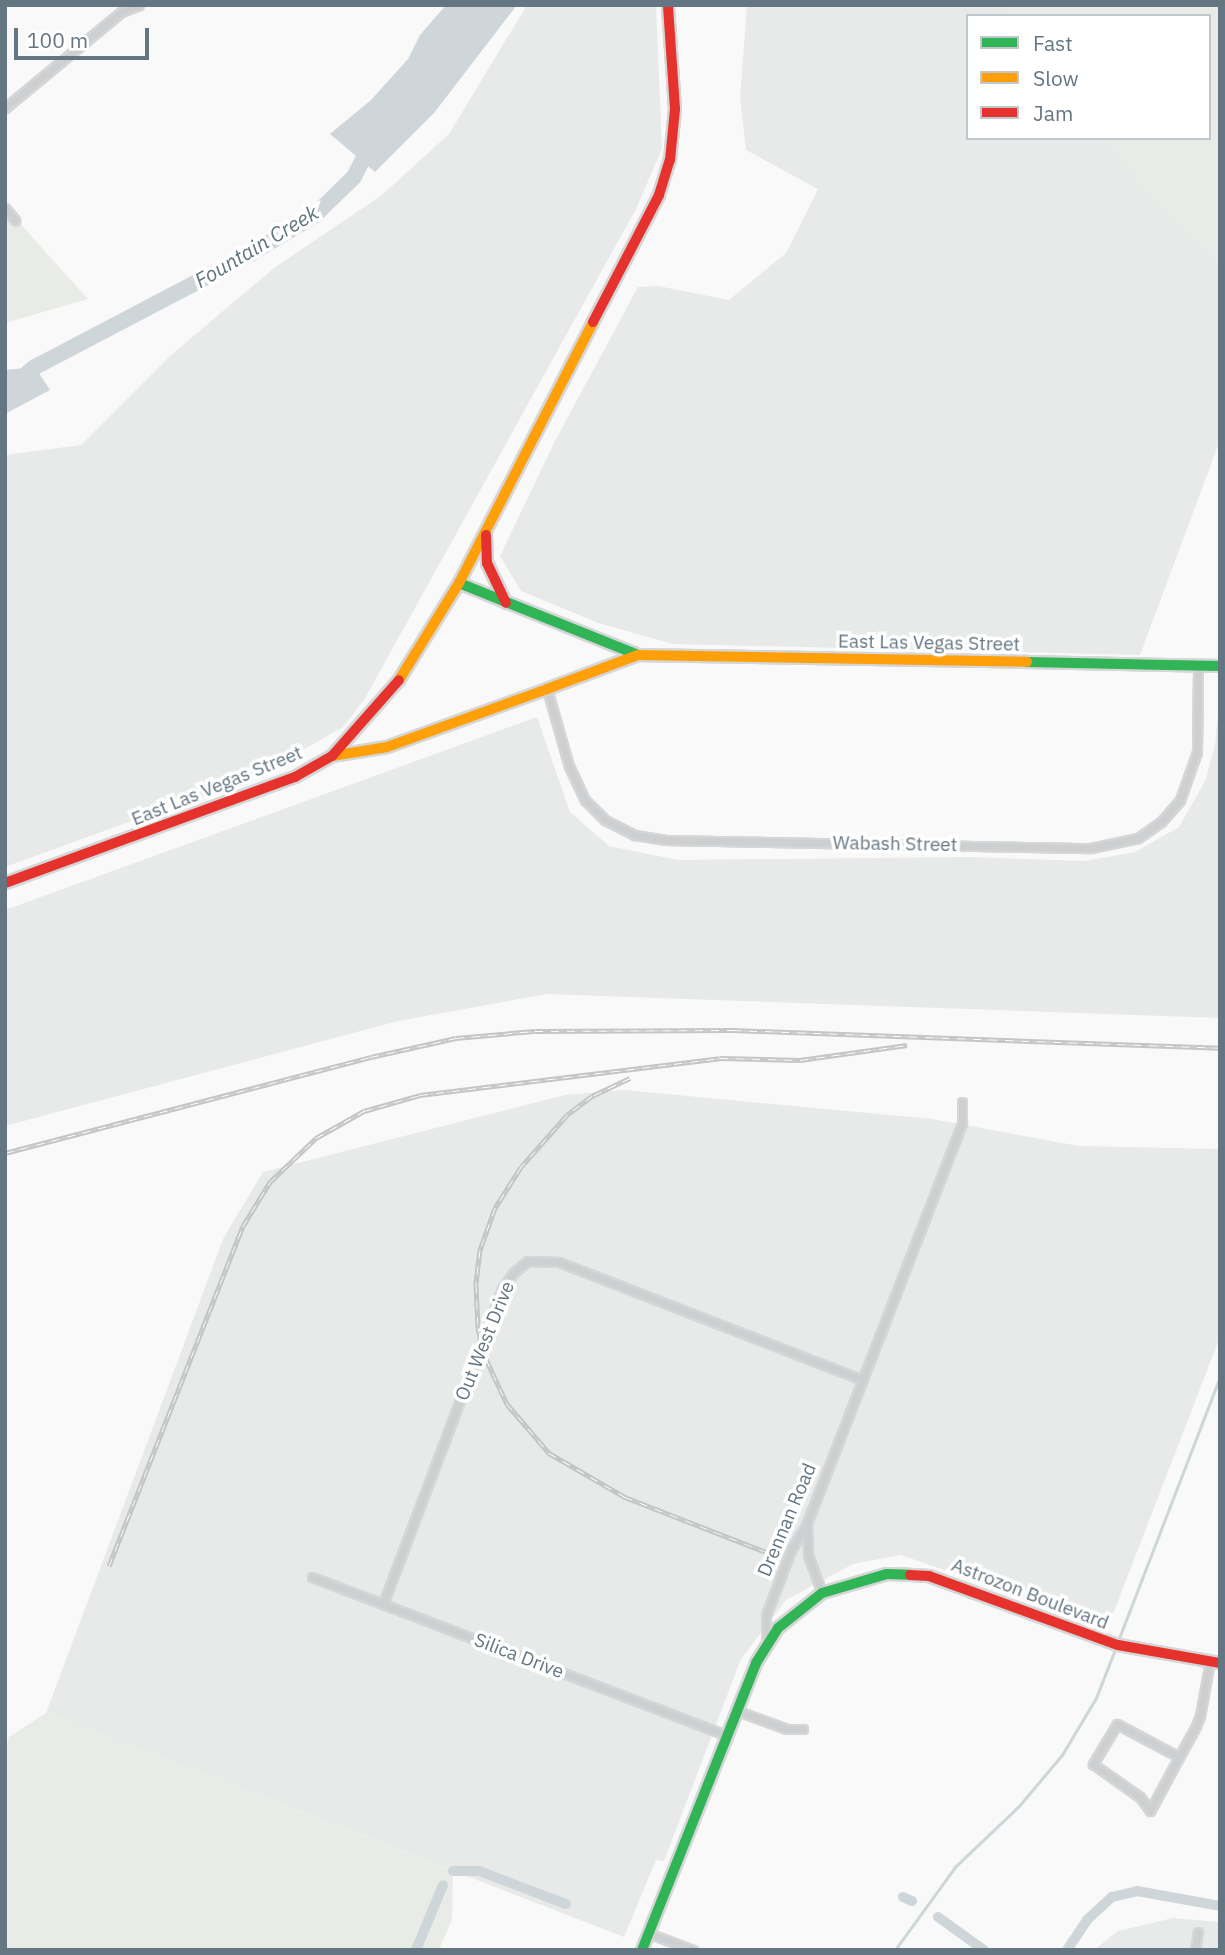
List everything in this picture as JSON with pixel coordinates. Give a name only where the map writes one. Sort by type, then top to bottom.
[{"type":"main road","points":[[459,583],[664,181],[676,109],[668,5]]},
{"type":"main road","points":[[487,527],[486,563],[506,603]]},
{"type":"main road","name":"East Las Vegas Street","points":[[5,883],[216,809],[295,777],[332,755],[388,697],[459,583],[638,655],[1220,666]]},
{"type":"main road","name":"East Las Vegas Street","points":[[332,755],[387,747],[638,655]]},
{"type":"main road","name":"Astrozon Boulevard","points":[[766,1644],[792,1614],[822,1593],[870,1577],[922,1575],[968,1588],[1101,1640],[1138,1650],[1215,1662]]},
{"type":"main road","name":"Drennan Road","points":[[642,1950],[736,1710],[766,1644]]},
{"type":"street","points":[[5,108],[121,12],[139,5]]},
{"type":"street","points":[[5,208],[15,220]]},
{"type":"street","name":"Wabash Street","points":[[547,689],[569,766],[585,800],[605,820],[635,835],[665,840],[1091,848],[1138,838],[1161,822],[1180,800],[1197,752],[1198,665]]},
{"type":"street","name":"Drennan Road","points":[[766,1644],[766,1615],[791,1550],[807,1523],[962,1123],[961,1102]]},
{"type":"street","name":"Out West Drive","points":[[383,1604],[502,1290],[513,1273],[528,1261],[559,1262],[863,1380]]},
{"type":"street","points":[[807,1523],[808,1555],[822,1593]]},
{"type":"street","name":"Silica Drive","points":[[312,1577],[726,1735]]},
{"type":"street","points":[[1179,1757],[1117,1724],[1093,1764],[1140,1797],[1150,1811],[1179,1757],[1200,1716],[1215,1662]]},
{"type":"street","points":[[736,1710],[787,1729],[803,1729]]},
{"type":"street","points":[[648,1933],[693,1950]]},
{"type":"street","points":[[1195,1950],[1198,1933]]},
{"type":"shaded area","points":[[446,5],[517,5],[434,113],[375,172],[330,134],[371,100],[408,59],[420,35]]},
{"type":"shaded area","points":[[527,5],[656,5],[662,149],[636,209],[364,700],[343,727],[261,774],[5,867],[5,455],[81,445],[170,356],[274,268],[382,195],[449,134]]},
{"type":"shaded area","points":[[747,5],[1001,5],[1008,14],[966,14],[966,140],[1108,140],[1162,210],[1220,260],[1220,440],[1140,655],[673,644],[598,623],[521,591],[500,556],[555,441],[638,287],[658,286],[729,300],[786,253],[818,189],[746,150],[740,98]]},
{"type":"shaded area","points":[[1001,5],[1220,5],[1220,260],[1162,210],[1108,140],[1211,140],[1211,14],[1008,14]]},
{"type":"shaded area","points":[[5,207],[88,299],[5,323]]},
{"type":"shaded area","points":[[35,367],[50,390],[5,414],[5,370]]},
{"type":"shaded area","points":[[1220,690],[1220,1018],[547,994],[398,1021],[5,1126],[5,910],[537,717],[570,812],[609,846],[678,860],[968,857],[1085,861],[1135,852],[1179,827],[1205,781],[1215,745]]},
{"type":"shaded area","points":[[624,1090],[932,1119],[1079,1146],[1220,1149],[1220,1337],[1108,1627],[901,1555],[853,1564],[786,1600],[741,1659],[664,1861],[656,1860],[624,1937],[46,1713],[224,1237],[263,1172],[565,1095]]},
{"type":"shaded area","points":[[46,1713],[453,1871],[452,1919],[439,1950],[5,1950],[5,1752],[9,1737]]},
{"type":"shaded area","points":[[1173,1918],[1220,1922],[1220,1950],[1094,1950],[1118,1931]]},
{"type":"waterway","name":"Fountain Creek","points":[[5,392],[35,367],[252,253],[315,215],[354,177],[372,141]]},
{"type":"waterway","points":[[1118,1641],[1220,1377]]},
{"type":"waterway","points":[[895,1950],[955,1867],[1019,1806],[1062,1755],[1096,1698],[1116,1647]]},
{"type":"waterway","points":[[453,1871],[479,1871],[566,1904]]},
{"type":"waterway","points":[[416,1950],[443,1885]]},
{"type":"waterway","points":[[1067,1950],[1087,1920],[1112,1897],[1137,1891],[1220,1906]]},
{"type":"waterway","points":[[903,1897],[912,1901]]},
{"type":"waterway","points":[[938,1917],[984,1950]]},
{"type":"railway","points":[[5,1153],[371,1057],[456,1038],[535,1031],[733,1030],[1220,1048]]},
{"type":"railway","points":[[109,1566],[243,1226],[270,1182],[316,1138],[364,1111],[420,1095],[720,1058],[800,1060],[907,1045]]},
{"type":"railway","points":[[630,1078],[592,1096],[567,1115],[521,1167],[495,1208],[480,1250],[476,1285],[478,1328],[486,1359],[507,1404],[549,1453],[625,1497],[774,1555]]},
{"type":"traffic: fast","points":[[459,583],[638,655]]},
{"type":"traffic: fast","points":[[1027,662],[1220,666]]},
{"type":"traffic: fast","points":[[642,1950],[756,1663],[778,1628],[822,1593],[887,1574],[910,1575]]},
{"type":"traffic: slow","points":[[399,680],[459,583],[593,322]]},
{"type":"traffic: slow","points":[[547,689],[638,655],[1027,662]]},
{"type":"traffic: slow","points":[[332,756],[387,747],[547,689]]},
{"type":"traffic: jam","points":[[593,322],[659,195],[670,160],[675,109],[668,5]]},
{"type":"traffic: jam","points":[[486,535],[487,563],[506,603]]},
{"type":"traffic: jam","points":[[5,883],[295,777],[332,756],[399,680]]},
{"type":"traffic: jam","points":[[910,1575],[929,1576],[1118,1645],[1220,1663]]}]
